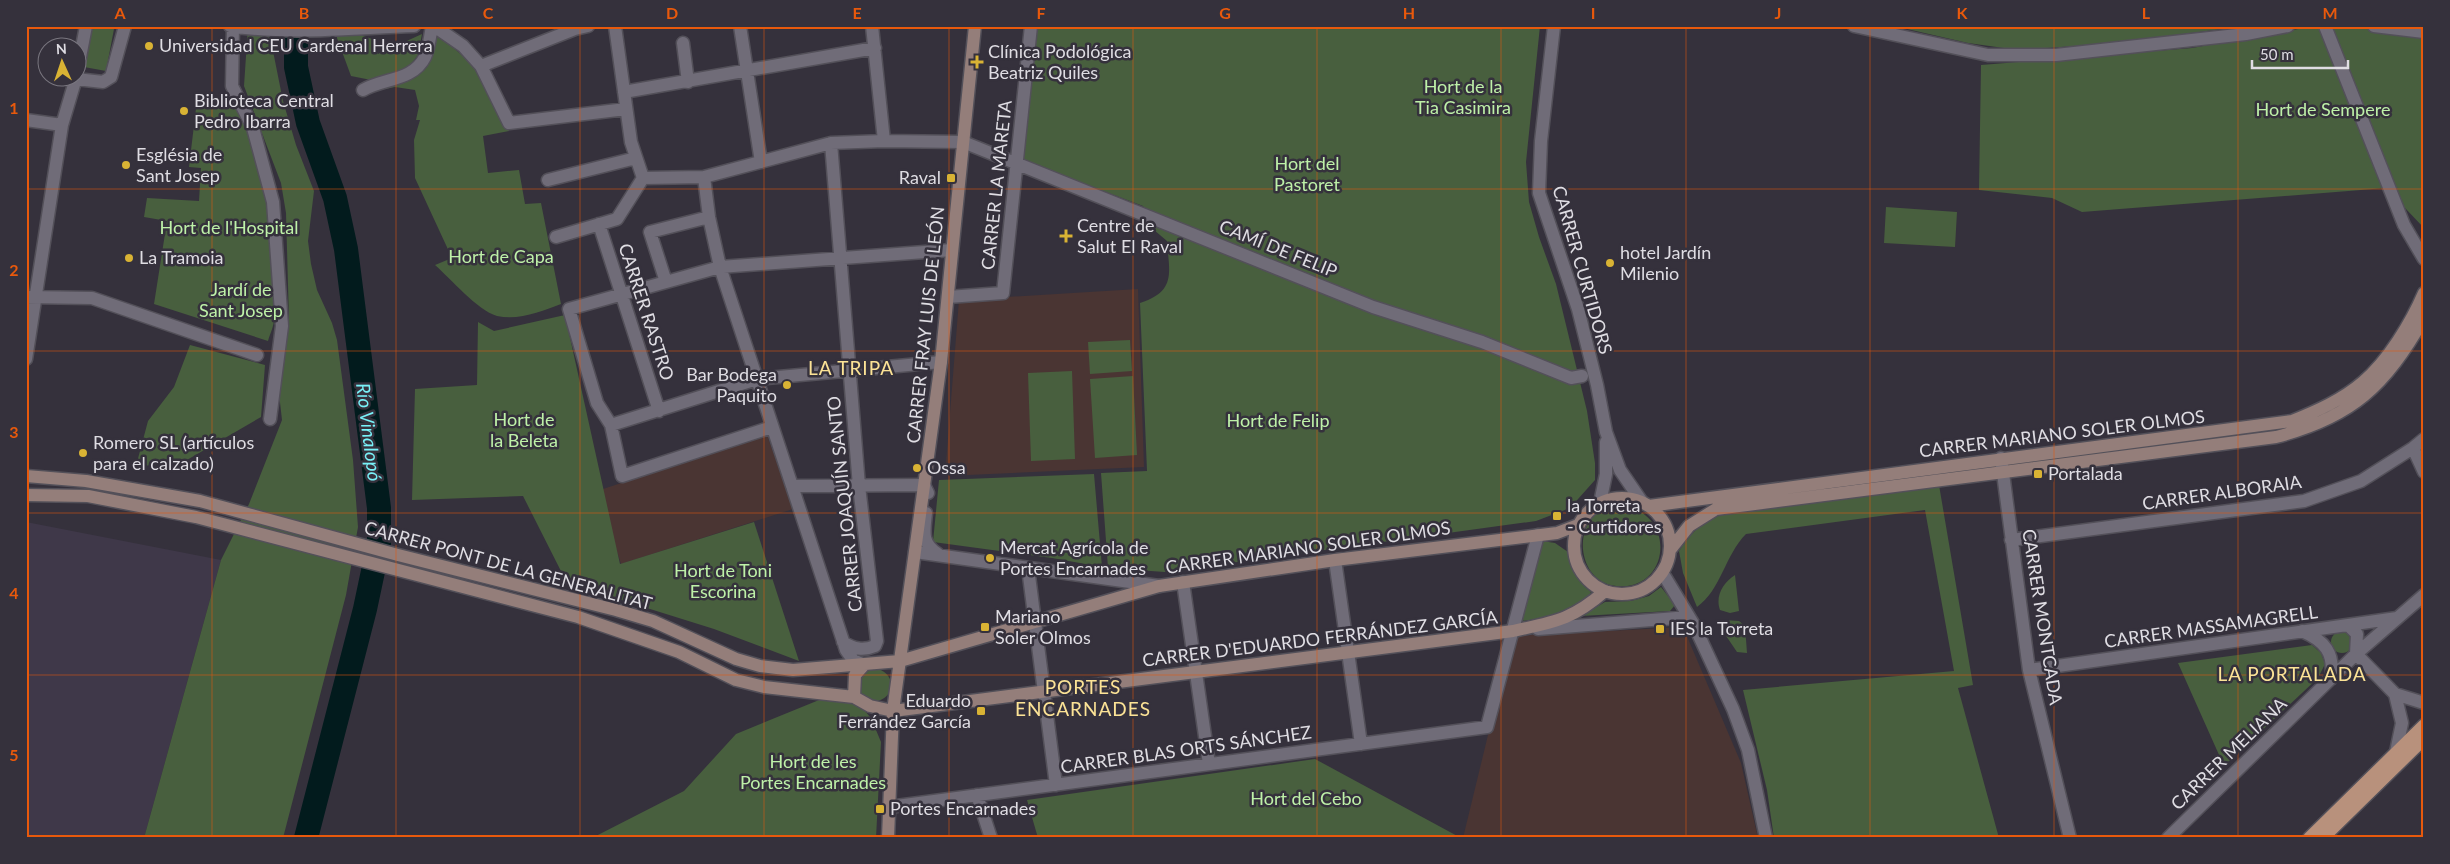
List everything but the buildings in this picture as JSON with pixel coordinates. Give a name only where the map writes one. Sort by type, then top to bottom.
[{"type":"main road","name":"CARRER FRAY LUIS DE LEÓN","points":[[888,838],[893,711],[941,362],[975,26]]},
{"type":"main road","name":"CARRER MARIANO SOLER OLMOS","points":[[1645,504],[2267,426],[2292,421],[2320,410],[2364,382],[2402,333],[2424,293]]},
{"type":"main road","name":"CARRER MARIANO SOLER OLMOS","points":[[1670,550],[1689,526],[1716,509],[2276,437],[2308,428],[2341,413],[2373,389],[2404,352],[2424,318]]},
{"type":"main road","name":"CARRER PONT DE LA GENERALITAT","points":[[26,476],[111,484],[200,501],[653,621],[736,659],[760,666],[793,670],[900,661]]},
{"type":"main road","name":"CARRER PONT DE LA GENERALITAT","points":[[26,494],[88,496],[196,516],[545,607],[618,629],[679,652],[736,680],[764,687],[854,697],[870,706],[893,711]]},
{"type":"main road","points":[[1620,498],[1645,504],[1662,519],[1669,535],[1670,550],[1662,572],[1656,579],[1639,591],[1612,593],[1592,584],[1580,570],[1574,555],[1574,538],[1578,525],[1586,514],[1600,503],[1620,498]]},
{"type":"main road","name":"CARRER MARIANO SOLER OLMOS","points":[[900,661],[1159,586],[1335,560],[1557,533],[1578,525]]},
{"type":"main road","name":"CARRER D'EDUARDO FERRÁNDEZ GARCÍA","points":[[893,711],[1513,631],[1560,621],[1584,609],[1605,591]]},
{"type":"main road","points":[[854,697],[854,675],[864,665]]},
{"type":"main road","points":[[2309,838],[2424,725]]},
{"type":"main road","points":[[2323,838],[2424,739]]},
{"type":"street","points":[[88,78],[103,82],[112,77],[124,26]]},
{"type":"street","points":[[270,418],[282,326],[274,202],[253,128],[232,86],[232,26],[252,29],[356,29],[414,26]]},
{"type":"street","points":[[363,90],[372,85],[406,76],[418,69],[425,57],[433,26],[463,46],[481,66],[509,123],[626,109]]},
{"type":"street","points":[[481,66],[575,29],[588,26]]},
{"type":"street","points":[[615,26],[631,142],[643,178]]},
{"type":"street","points":[[740,26],[761,162]]},
{"type":"street","points":[[872,26],[876,48],[884,141]]},
{"type":"street","name":"CARRER LA MARETA","points":[[948,297],[1003,293],[1031,26]]},
{"type":"street","name":"CARRER CURTIDORS","points":[[1554,26],[1541,141],[1539,194],[1578,309],[1597,385],[1606,432],[1620,470],[1645,504]]},
{"type":"street","points":[[1854,26],[1988,55],[2056,55],[2246,34],[2288,26]]},
{"type":"street","points":[[2325,26],[2404,224],[2424,259]]},
{"type":"street","points":[[2374,26],[2424,32]]},
{"type":"street","points":[[683,43],[688,82]]},
{"type":"street","points":[[624,92],[876,48]]},
{"type":"street","points":[[26,359],[31,297],[62,125],[73,88]]},
{"type":"street","points":[[26,120],[62,125]]},
{"type":"street","points":[[643,178],[704,177],[831,144],[884,141],[963,142]]},
{"type":"street","name":"CAMÍ DE FELIP","points":[[963,142],[1373,307],[1482,342],[1571,378],[1582,376]]},
{"type":"street","name":"CARRER JOAQUÍN SANTO","points":[[831,144],[859,486],[877,641],[875,646],[860,649],[853,648],[843,642]]},
{"type":"street","points":[[548,180],[636,158]]},
{"type":"street","points":[[704,177],[720,266],[772,427],[843,642],[853,660],[864,665]]},
{"type":"street","points":[[556,237],[617,218],[643,178]]},
{"type":"street","points":[[666,282],[650,232],[710,217]]},
{"type":"street","name":"CARRER RASTRO","points":[[599,224],[659,411]]},
{"type":"street","points":[[772,427],[622,476],[611,425],[597,403],[570,309],[720,266],[952,250]]},
{"type":"street","points":[[31,297],[92,298],[257,355]]},
{"type":"street","points":[[611,425],[757,380],[941,362]]},
{"type":"street","name":"CARRER CURTIDORS","points":[[1600,503],[1606,474],[1606,432]]},
{"type":"street","name":"CARRER ALBORAIA","points":[[2011,540],[2304,501],[2361,481],[2424,439]]},
{"type":"street","points":[[2413,448],[2424,472]]},
{"type":"street","name":"CARRER MONTCADA","points":[[2001,458],[2029,670],[2070,838]]},
{"type":"street","points":[[792,486],[924,485],[929,496],[925,540],[928,548],[939,555]]},
{"type":"street","points":[[1513,631],[1538,535]]},
{"type":"street","points":[[915,552],[1159,586]]},
{"type":"street","points":[[1335,560],[1361,744]]},
{"type":"street","points":[[1028,568],[1056,785]]},
{"type":"street","points":[[1662,572],[1689,617],[1733,709],[1748,750],[1766,838]]},
{"type":"street","points":[[1183,582],[1209,764]]},
{"type":"street","name":"CARRER MELIANA","points":[[2168,838],[2356,654],[2424,595]]},
{"type":"street","name":"CARRER D'EDUARDO FERRÁNDEZ GARCÍA","points":[[1513,631],[1689,617]]},
{"type":"street","name":"CARRER MASSAMAGRELL","points":[[2029,670],[2397,618]]},
{"type":"street","points":[[2348,625],[2358,634],[2356,654],[2395,694],[2424,703]]},
{"type":"street","name":"CARRER BLAS ORTS SÁNCHEZ","points":[[889,806],[1487,727],[1513,631]]},
{"type":"street","points":[[2302,631],[2316,637],[2327,649],[2332,660],[2331,679]]},
{"type":"street","points":[[2395,694],[2402,723],[2396,752]]},
{"type":"street","points":[[978,795],[991,838]]},
{"type":"shaded area","points":[[1138,289],[1144,467],[945,476],[959,300]]},
{"type":"shaded area","points":[[767,435],[793,509],[621,564],[603,508],[603,489]]},
{"type":"shaded area","points":[[26,522],[221,560],[144,838],[26,838]]},
{"type":"shaded area","points":[[1683,627],[1741,763],[1758,838],[1463,838],[1488,735],[1516,636]]},
{"type":"green space","points":[[91,26],[112,26],[114,29],[106,71],[88,68],[88,44]]},
{"type":"green space","points":[[248,26],[268,26],[283,101],[296,145],[314,191],[308,241],[311,264],[317,290],[332,323],[337,340],[353,460],[358,527],[346,595],[283,838],[144,838],[221,560],[249,504],[282,420],[278,385],[289,321],[286,213],[281,183],[244,86]]},
{"type":"green space","points":[[337,26],[372,39],[378,54],[422,34],[418,55],[408,68],[371,80],[351,76],[337,38]]},
{"type":"green space","points":[[1034,26],[1540,26],[1526,162],[1529,202],[1556,284],[1587,411],[1595,463],[1595,480],[1570,508],[1536,521],[1165,572],[1108,568],[1101,473],[1147,471],[1140,303],[1160,293],[1165,286],[1169,271],[1167,241],[1154,230],[1143,206],[1021,160]]},
{"type":"green space","points":[[1894,26],[2246,26],[2105,44],[2018,50],[1968,43]]},
{"type":"green space","name":"Hort de Sempere","points":[[2315,26],[2350,26],[2424,34],[2424,228],[2386,188],[2082,212],[2052,198],[1979,190],[1981,65],[2192,48]]},
{"type":"green space","name":"Hort de Capa","points":[[435,32],[478,69],[509,131],[483,136],[488,173],[519,170],[525,204],[541,203],[561,304],[522,316],[497,316],[489,313],[473,301],[435,265],[452,258],[415,178],[414,140],[420,120],[416,120],[419,106],[415,90],[395,87],[375,91],[407,81],[427,67]]},
{"type":"green space","name":"Hort de l'Hospital","points":[[197,100],[229,100],[242,118],[252,142],[260,172],[271,237],[274,322],[268,341],[154,304],[167,221],[144,217],[147,198],[199,201],[201,168],[189,167]]},
{"type":"green space","points":[[1886,207],[1957,212],[1955,247],[1884,243]]},
{"type":"green space","name":"Hort de la Beleta","points":[[565,315],[620,564],[754,522],[799,661],[714,629],[567,583],[523,496],[412,500],[415,389],[477,385],[478,322],[494,331]]},
{"type":"green space","points":[[1130,340],[1132,371],[1090,374],[1088,342]]},
{"type":"green space","points":[[190,345],[265,365],[261,417],[180,464],[136,466],[148,421],[174,387]]},
{"type":"green space","points":[[1072,371],[1075,459],[1031,461],[1028,373]]},
{"type":"green space","points":[[1133,376],[1137,455],[1095,458],[1090,379]]},
{"type":"green space","points":[[1094,474],[1102,567],[1052,558],[933,542],[939,480]]},
{"type":"green space","points":[[1939,485],[1973,685],[1958,688],[1999,838],[1774,838],[1767,790],[1743,690],[1954,671],[1925,510],[1746,534],[1733,552],[1712,591],[1697,607],[1683,573],[1679,551],[1700,526],[1729,511]]},
{"type":"green space","points":[[1614,507],[1625,507],[1642,513],[1653,523],[1659,536],[1660,551],[1656,565],[1648,577],[1634,584],[1616,586],[1604,583],[1588,567],[1584,557],[1584,534],[1589,523],[1599,512]]},
{"type":"green space","points":[[1542,541],[1555,543],[1568,552],[1576,574],[1582,584],[1591,592],[1579,604],[1570,608],[1548,616],[1520,621]]},
{"type":"green space","points":[[1735,575],[1739,611],[1730,613],[1720,610],[1719,595],[1727,582]]},
{"type":"green space","points":[[1661,587],[1675,605],[1670,611],[1581,616],[1605,602],[1631,601],[1649,596]]},
{"type":"green space","points":[[1724,620],[1739,621],[1745,626],[1747,653],[1737,652],[1718,624]]},
{"type":"green space","points":[[2342,631],[2350,634],[2353,642],[2350,650],[2342,653],[2334,650],[2331,642],[2334,634]]},
{"type":"green space","points":[[2312,645],[2321,653],[2325,664],[2318,678],[2224,766],[2178,663]]},
{"type":"green space","points":[[875,669],[886,674],[891,685],[886,696],[875,701],[864,696],[859,685],[864,674]]},
{"type":"green space","name":"Hort de les Portes Encarnades","points":[[824,698],[853,702],[864,710],[871,718],[881,742],[876,838],[592,838],[684,791],[736,734]]},
{"type":"green space","name":"Hort del Cebo","points":[[1315,759],[1461,838],[1038,838],[1027,800]]},
{"type":"waterway","name":"Río Vinalopó","points":[[296,26],[296,67],[308,123],[335,198],[346,249],[379,508],[379,543],[365,609],[306,838]]},
{"type":"place","name":"Universidad CEU Cardenal Herrera","points":[[149,46]]},
{"type":"place","name":"Clínica Podológica Beatriz Quiles","points":[[977,62]]},
{"type":"place","name":"Biblioteca Central Pedro Ibarra","points":[[184,111]]},
{"type":"place","name":"Església de Sant Josep","points":[[126,165]]},
{"type":"place","name":"Raval","points":[[951,178]]},
{"type":"place","name":"Centre de Salut El Raval","points":[[1066,236]]},
{"type":"place","name":"La Tramoia","points":[[129,258]]},
{"type":"place","name":"hotel Jardín Milenio","points":[[1610,263]]},
{"type":"place","name":"Bar Bodega Paquito","points":[[787,385]]},
{"type":"place","name":"Romero SL (artículos para el calzado)","points":[[83,453]]},
{"type":"place","name":"Ossa","points":[[917,468]]},
{"type":"place","name":"Portalada","points":[[2038,474]]},
{"type":"place","name":"la Torreta - Curtidores","points":[[1557,516]]},
{"type":"place","name":"Mercat Agrícola de Portes Encarnades","points":[[990,558]]},
{"type":"place","name":"Mariano Soler Olmos","points":[[985,627]]},
{"type":"place","name":"IES la Torreta","points":[[1660,629]]},
{"type":"place","name":"Eduardo Ferrández García","points":[[981,711]]},
{"type":"place","name":"Portes Encarnades","points":[[880,809]]},
{"type":"district","name":"LA TRIPA","points":[[851,368]]},
{"type":"district","name":"LA PORTALADA","points":[[2292,674]]},
{"type":"district","name":"PORTES ENCARNADES","points":[[1083,698]]},
{"type":"park label","name":"Hort de la Tia Casimira","points":[[1463,97]]},
{"type":"park label","name":"Hort del Pastoret","points":[[1307,174]]},
{"type":"park label","name":"Jardí de Sant Josep","points":[[241,300]]},
{"type":"park label","name":"Hort de Felip","points":[[1278,421]]},
{"type":"park label","name":"Hort de Toni Escorina","points":[[723,581]]}]
